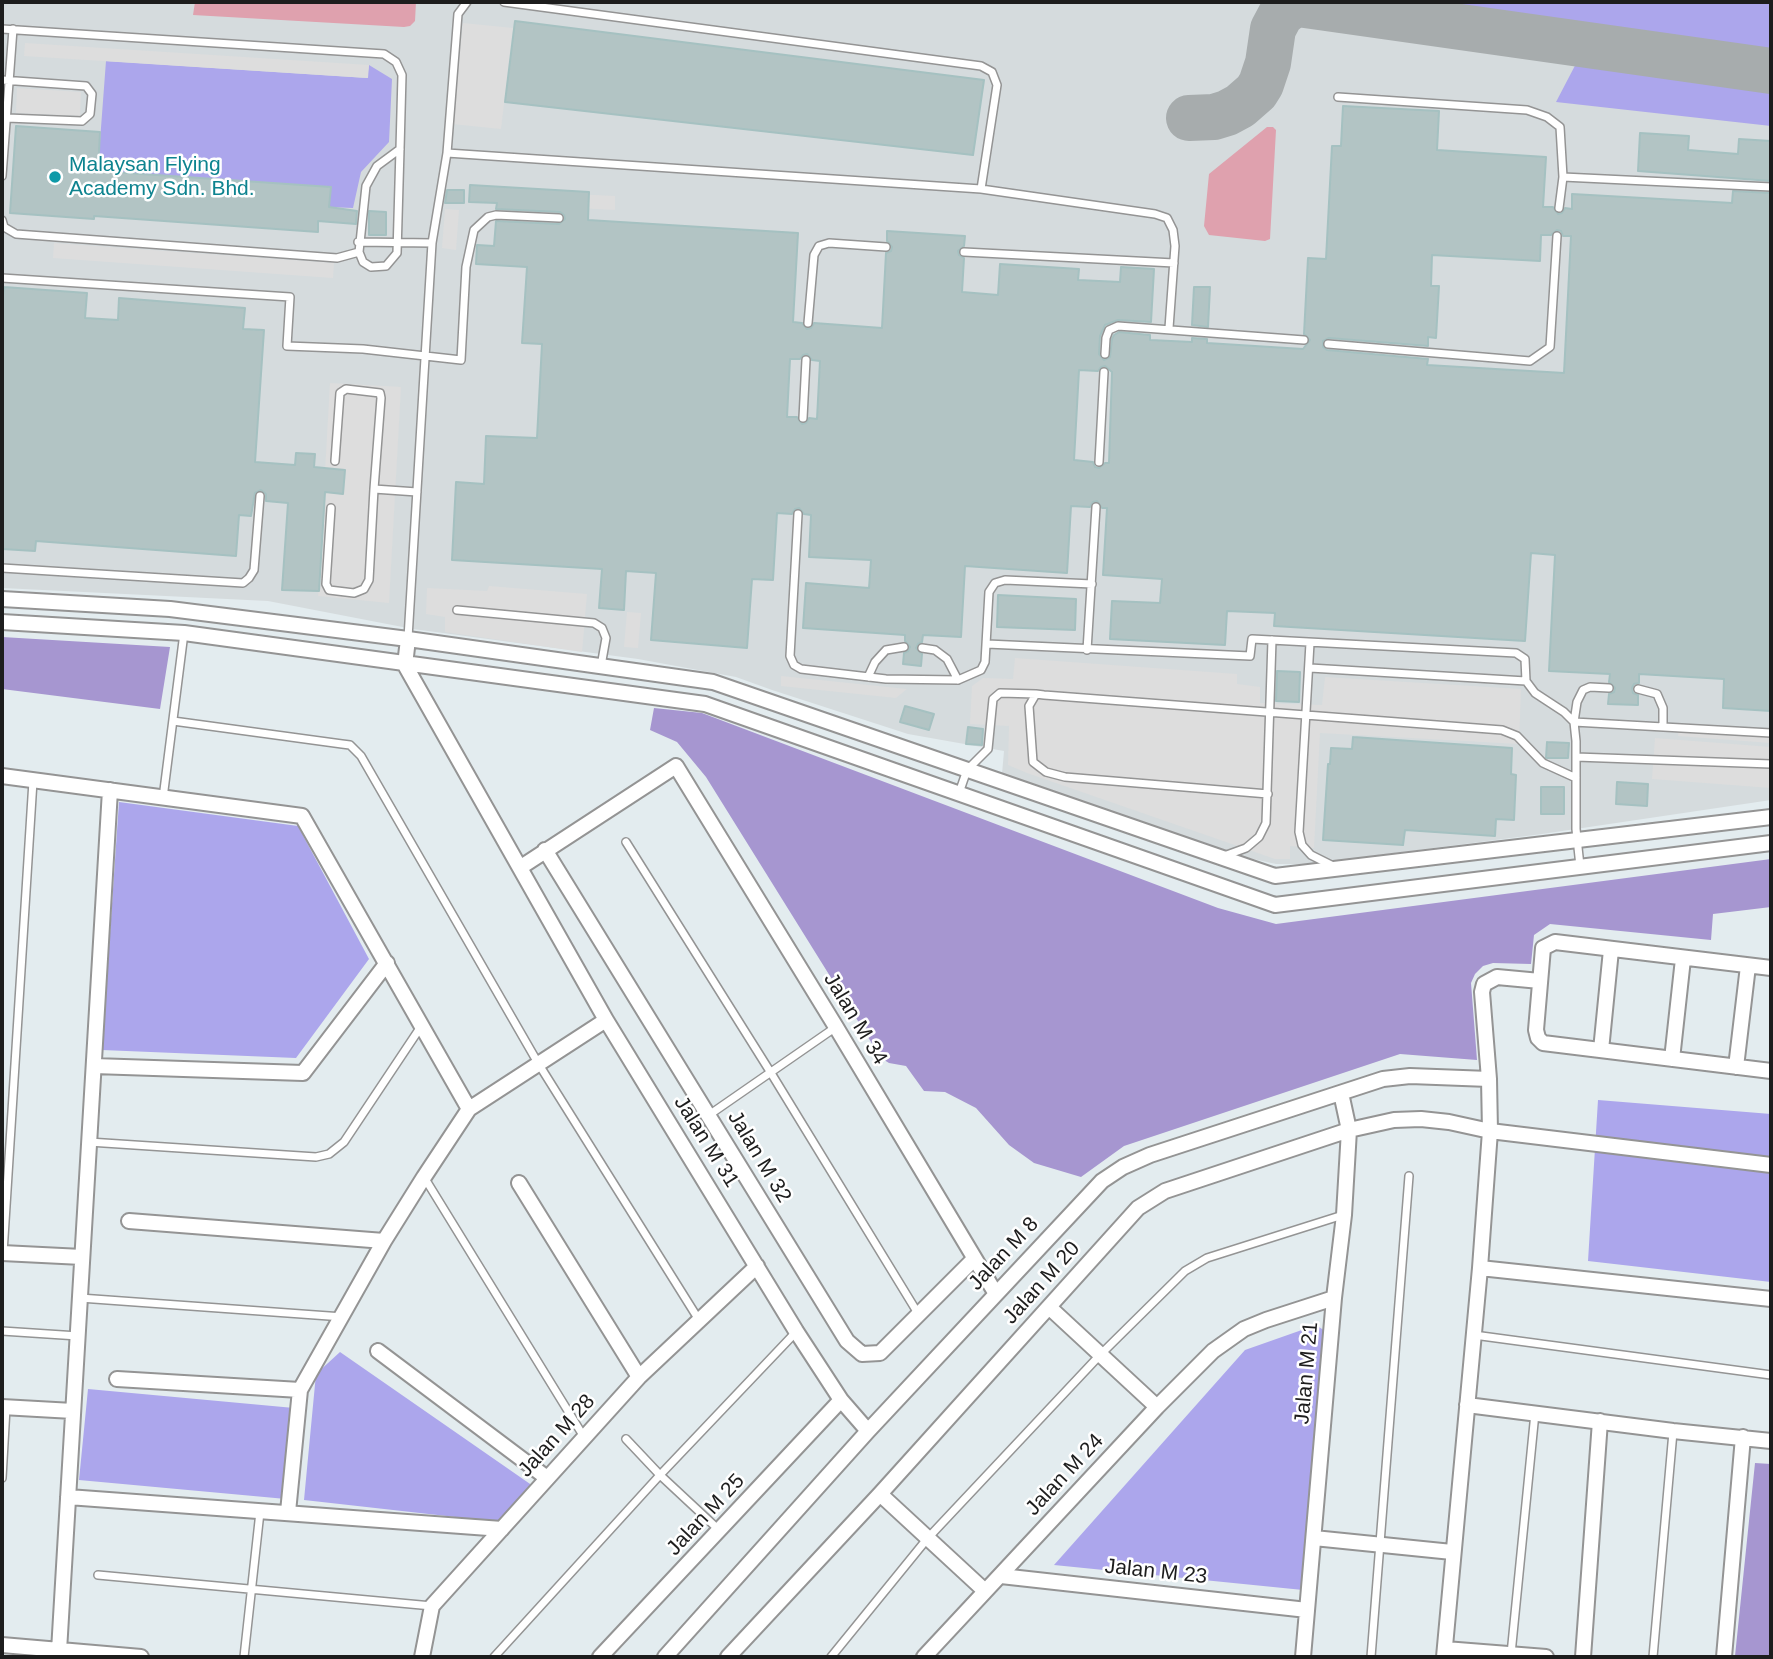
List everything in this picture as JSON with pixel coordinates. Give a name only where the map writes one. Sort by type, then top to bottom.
[{"type":"street","points":[[2,599],[170,609],[713,682],[1275,876],[1771,817]]},
{"type":"street","points":[[2,622],[184,633],[705,704],[1275,905],[1771,843]]},
{"type":"street","points":[[405,665],[408,639]]},
{"type":"street","name":"Jalan M 31","points":[[405,665],[606,1020],[796,1331],[841,1400],[868,1431]]},
{"type":"street","name":"Jalan M 34","points":[[545,849],[676,766],[996,1294]]},
{"type":"street","points":[[2,776],[302,816],[470,1109]]},
{"type":"street","points":[[59,1651],[110,790]]},
{"type":"street","points":[[521,867],[545,849]]},
{"type":"street","name":"Jalan M 32","points":[[545,849],[847,1341],[862,1354],[880,1353],[974,1259]]},
{"type":"street","points":[[1771,968],[1555,942],[1543,948],[1536,1030],[1543,1043],[1771,1071]]},
{"type":"street","points":[[1601,1050],[1611,950]]},
{"type":"street","points":[[1672,1059],[1683,959]]},
{"type":"street","points":[[94,1066],[303,1073],[387,963]]},
{"type":"street","points":[[1736,1067],[1748,966]]},
{"type":"street","points":[[1540,981],[1497,977],[1489,979],[1482,992],[1490,1132],[1444,1653],[1546,1657]]},
{"type":"street","points":[[288,1512],[300,1390],[384,1241],[425,1177],[470,1109],[606,1020]]},
{"type":"street","name":"Jalan M 8","points":[[665,1657],[868,1431],[1102,1181],[1123,1167],[1150,1155],[1383,1079],[1410,1076],[1489,1079]]},
{"type":"street","name":"Jalan M 21","points":[[1303,1657],[1334,1298],[1344,1215],[1349,1130],[1341,1093]]},
{"type":"street","name":"Jalan M 20","points":[[728,1657],[880,1494],[1138,1208],[1165,1191],[1349,1130],[1394,1120],[1449,1122],[1490,1132],[1771,1165]]},
{"type":"street","points":[[519,1183],[639,1377]]},
{"type":"street","points":[[129,1221],[384,1241]]},
{"type":"street","points":[[3,1253],[82,1257]]},
{"type":"street","name":"Jalan M 28","points":[[432,1606],[639,1377],[757,1266]]},
{"type":"street","points":[[1480,1268],[1771,1299]]},
{"type":"street","name":"Jalan M 24","points":[[924,1657],[1157,1407],[1213,1351],[1244,1329],[1334,1298]]},
{"type":"street","points":[[1049,1307],[1157,1407]]},
{"type":"street","points":[[378,1351],[547,1478]]},
{"type":"street","points":[[117,1379],[300,1390]]},
{"type":"street","name":"Jalan M 25","points":[[600,1657],[841,1400]]},
{"type":"street","points":[[1467,1405],[1771,1441]]},
{"type":"street","points":[[4,1407],[73,1412]]},
{"type":"street","points":[[1583,1657],[1600,1421]]},
{"type":"street","points":[[1724,1657],[1743,1437]]},
{"type":"street","points":[[880,1494],[985,1591]]},
{"type":"street","points":[[68,1497],[502,1529]]},
{"type":"street","points":[[1314,1538],[1452,1552]]},
{"type":"street","name":"Jalan M 23","points":[[1001,1576],[1307,1610]]},
{"type":"street","points":[[422,1657],[432,1606]]},
{"type":"street","points":[[2,1645],[141,1657]]},
{"type":"lane","points":[[408,639],[432,243],[447,153],[458,14],[467,2]]},
{"type":"lane","points":[[504,2],[981,66],[992,72],[997,85],[981,189]]},
{"type":"lane","points":[[2,29],[384,54],[396,62],[402,75],[398,242],[397,253],[386,266],[371,267],[363,262],[358,242],[366,186],[377,166],[400,149]]},
{"type":"lane","points":[[2,176],[7,118],[5,80],[13,29]]},
{"type":"lane","points":[[5,80],[86,86],[92,94],[90,114],[82,121],[7,118]]},
{"type":"lane","points":[[1338,97],[1527,110],[1547,117],[1560,127],[1563,177],[1559,208]]},
{"type":"lane","points":[[447,153],[981,189],[1154,214],[1167,218],[1173,230],[1174,263],[1169,328]]},
{"type":"lane","points":[[1563,177],[1771,187]]},
{"type":"lane","points":[[2,278],[290,298],[287,346],[363,349],[461,360],[466,267],[474,230],[488,217],[496,215],[559,218]]},
{"type":"lane","points":[[2,220],[4,227],[16,234],[337,258],[359,252]]},
{"type":"lane","points":[[1328,344],[1530,361],[1550,347],[1558,236]]},
{"type":"lane","points":[[358,242],[432,243]]},
{"type":"lane","points":[[808,323],[814,255],[819,246],[829,243],[886,247]]},
{"type":"lane","points":[[964,252],[1174,263]]},
{"type":"lane","points":[[1105,354],[1109,330],[1118,326],[1304,340]]},
{"type":"lane","points":[[803,418],[806,360]]},
{"type":"lane","points":[[1099,462],[1104,372]]},
{"type":"lane","points":[[331,508],[326,584],[329,590],[354,593],[364,589],[369,580],[380,393],[346,389],[340,393],[335,461]]},
{"type":"lane","points":[[374,489],[417,492]]},
{"type":"lane","points":[[2,568],[243,583],[254,570],[260,496]]},
{"type":"lane","points":[[1087,650],[1097,507]]},
{"type":"lane","points":[[798,514],[790,656],[794,665],[802,668],[868,677],[958,680],[981,670],[985,662],[989,592],[995,583],[1005,580],[1092,584]]},
{"type":"lane","points":[[457,610],[594,623],[603,628],[606,638],[601,667]]},
{"type":"lane","points":[[163,798],[184,633]]},
{"type":"lane","points":[[987,643],[1250,656],[1252,639],[1516,653],[1525,659],[1527,681],[1535,694],[1564,712],[1574,722],[1771,733]]},
{"type":"lane","points":[[1220,857],[1246,848],[1259,837],[1266,823],[1272,640]]},
{"type":"lane","points":[[1310,642],[1299,832],[1302,845],[1311,855],[1339,869]]},
{"type":"lane","points":[[868,677],[875,662],[886,650],[904,647]]},
{"type":"lane","points":[[922,648],[936,650],[947,659],[958,680]]},
{"type":"lane","points":[[1310,668],[1527,681]]},
{"type":"lane","points":[[1580,867],[1576,829],[1574,722],[1577,702],[1583,690],[1590,687],[1609,688]]},
{"type":"lane","points":[[1639,689],[1657,694],[1663,708],[1663,727]]},
{"type":"lane","points":[[959,793],[967,770],[988,749],[993,699],[1000,693],[1510,732],[1543,763],[1576,778]]},
{"type":"lane","points":[[1036,694],[1029,706],[1033,762],[1046,772],[1065,777],[1268,794]]},
{"type":"lane","points":[[173,721],[342,744],[356,750],[538,1063],[699,1320]]},
{"type":"lane","points":[[1576,757],[1771,764]]},
{"type":"lane","points":[[3,1253],[33,780]]},
{"type":"lane","points":[[625,842],[771,1073],[919,1316]]},
{"type":"lane","points":[[89,1142],[316,1157],[328,1154],[344,1142],[423,1025]]},
{"type":"lane","points":[[709,1115],[836,1027]]},
{"type":"lane","points":[[1371,1657],[1409,1176]]},
{"type":"lane","points":[[425,1177],[584,1438]]},
{"type":"lane","points":[[831,1657],[927,1539],[1100,1355],[1195,1264],[1344,1215]]},
{"type":"lane","points":[[80,1298],[343,1317]]},
{"type":"lane","points":[[2,1331],[78,1336]]},
{"type":"lane","points":[[494,1657],[796,1331]]},
{"type":"lane","points":[[1473,1335],[1771,1375]]},
{"type":"lane","points":[[2,1478],[4,1407]]},
{"type":"lane","points":[[1511,1654],[1535,1412]]},
{"type":"lane","points":[[1653,1657],[1674,1431]]},
{"type":"lane","points":[[626,1439],[720,1531]]},
{"type":"lane","points":[[244,1657],[260,1511]]},
{"type":"lane","points":[[98,1576],[432,1606]]},
{"type":"shaded area","points":[[2,2],[1771,2],[1771,800],[1542,834],[1309,864],[1276,864],[1226,853],[1156,826],[1002,774],[1004,751],[908,734],[736,677],[638,659],[413,629],[268,601],[2,588]]},
{"type":"shaded area","points":[[195,2],[416,2],[415,21],[404,27],[193,15]]},
{"type":"shaded area","points":[[1348,2],[1771,2],[1771,59]]},
{"type":"shaded area","points":[[463,23],[513,28],[501,129],[452,124]]},
{"type":"shaded area","points":[[25,43],[369,65],[368,78],[24,56]]},
{"type":"shaded area","points":[[1580,56],[1771,80],[1771,126],[1556,102]]},
{"type":"shaded area","points":[[106,61],[367,78],[369,65],[392,79],[389,142],[361,172],[353,208],[329,207],[331,188],[97,181]]},
{"type":"shaded area","points":[[17,88],[81,92],[80,116],[16,113]]},
{"type":"shaded area","points":[[1267,127],[1276,130],[1270,239],[1265,241],[1209,235],[1204,226],[1209,174]]},
{"type":"shaded area","points":[[470,189],[615,196],[615,210],[469,202]]},
{"type":"shaded area","points":[[445,209],[459,210],[456,250],[442,248]]},
{"type":"shaded area","points":[[54,243],[334,263],[333,278],[53,258]]},
{"type":"shaded area","points":[[330,383],[401,387],[389,603],[318,596]]},
{"type":"shaded area","points":[[489,586],[587,594],[582,652],[445,632],[445,617],[426,614],[427,588],[487,591]]},
{"type":"shaded area","points":[[627,612],[641,613],[638,648],[624,647]]},
{"type":"shaded area","points":[[2,637],[170,647],[160,709],[2,689]]},
{"type":"shaded area","points":[[1015,658],[1237,674],[1237,684],[1260,687],[1260,703],[1322,705],[1325,677],[1521,689],[1519,744],[1320,733],[1314,848],[1290,846],[1290,859],[1275,859],[1008,765],[1009,726],[970,724],[972,686],[983,678],[1013,679]]},
{"type":"shaded area","points":[[781,676],[907,689],[896,698],[781,686]]},
{"type":"shaded area","points":[[654,708],[702,713],[1218,908],[1276,924],[1771,859],[1771,907],[1713,914],[1711,940],[1550,924],[1534,935],[1531,964],[1493,963],[1483,966],[1475,974],[1471,983],[1477,1060],[1400,1054],[1124,1146],[1081,1177],[1034,1163],[1009,1145],[976,1108],[945,1092],[924,1091],[906,1066],[889,1063],[881,1058],[706,777],[677,742],[650,730]]},
{"type":"shaded area","points":[[1679,729],[1771,737],[1771,743],[1678,736]]},
{"type":"shaded area","points":[[1655,738],[1771,747],[1771,788],[1652,779]]},
{"type":"shaded area","points":[[119,802],[298,826],[369,959],[296,1058],[102,1050]]},
{"type":"shaded area","points":[[1598,1100],[1771,1114],[1771,1282],[1588,1261]]},
{"type":"shaded area","points":[[1316,1325],[1328,1333],[1303,1590],[1054,1565],[1245,1350]]},
{"type":"shaded area","points":[[340,1352],[533,1486],[500,1522],[304,1500],[316,1374]]},
{"type":"shaded area","points":[[88,1389],[294,1408],[286,1499],[79,1480]]},
{"type":"shaded area","points":[[1755,1463],[1771,1464],[1771,1657],[1735,1656]]},
{"type":"building","points":[[515,21],[984,80],[973,155],[505,102]]},
{"type":"building","points":[[1343,106],[1439,111],[1437,150],[1546,157],[1543,207],[1553,207],[1558,214],[1565,208],[1572,209],[1572,194],[1732,203],[1733,191],[1771,193],[1771,711],[1723,708],[1724,679],[1639,674],[1639,683],[1632,688],[1633,693],[1638,695],[1638,705],[1608,704],[1609,694],[1614,692],[1615,688],[1609,682],[1610,674],[1549,671],[1555,555],[1531,553],[1525,641],[1274,626],[1275,613],[1227,611],[1225,645],[1110,639],[1112,601],[1160,603],[1162,579],[1103,575],[1107,508],[1102,508],[1097,501],[1090,507],[1071,506],[1067,573],[965,566],[961,637],[923,635],[922,642],[916,648],[922,654],[921,666],[903,664],[904,653],[910,647],[905,641],[905,635],[803,628],[806,583],[869,588],[871,560],[809,557],[811,515],[804,514],[799,508],[792,514],[777,513],[773,580],[752,579],[747,648],[651,640],[656,573],[626,571],[624,610],[599,608],[602,569],[452,560],[456,482],[484,484],[486,436],[537,438],[542,344],[522,343],[527,267],[476,264],[477,245],[494,246],[496,221],[559,224],[565,219],[560,212],[496,209],[497,203],[469,202],[470,185],[589,192],[588,220],[798,233],[793,322],[802,323],[807,329],[814,323],[882,328],[886,253],[891,251],[892,247],[887,241],[887,231],[965,236],[964,246],[958,251],[964,258],[962,292],[998,295],[1000,264],[1079,269],[1078,280],[1120,282],[1121,267],[1154,269],[1151,322],[1118,320],[1105,325],[1100,336],[1099,354],[1104,360],[1110,357],[1112,339],[1119,332],[1150,335],[1150,340],[1192,342],[1192,338],[1207,339],[1207,343],[1303,349],[1310,340],[1304,334],[1308,258],[1326,259],[1332,146],[1341,146]],"holes":[[[1557,230],[1561,231],[1563,236],[1571,236],[1564,373],[1427,365],[1428,359],[1327,350],[1323,347],[1323,341],[1329,338],[1428,346],[1428,337],[1436,338],[1439,286],[1431,286],[1432,255],[1540,261],[1541,235],[1551,235]],[[807,354],[812,360],[820,361],[817,419],[809,418],[802,424],[797,417],[787,417],[790,359],[800,359]],[[1105,366],[1112,372],[1109,463],[1099,468],[1095,467],[1093,462],[1074,460],[1079,370],[1098,371]]]},
{"type":"building","name":"Malaysan Flying Academy Sdn. Bhd.","points":[[16,126],[100,132],[98,171],[331,187],[329,207],[357,211],[356,224],[318,221],[318,232],[94,216],[94,219],[10,213]]},
{"type":"building","points":[[1640,133],[1689,136],[1688,150],[1738,154],[1739,139],[1771,141],[1771,181],[1638,171]]},
{"type":"building","points":[[447,190],[464,190],[464,203],[445,203]]},
{"type":"building","points":[[369,211],[386,212],[386,235],[369,235]]},
{"type":"building","points":[[4,287],[87,293],[85,318],[118,320],[119,298],[245,308],[243,329],[264,330],[255,462],[295,465],[296,453],[315,454],[314,467],[345,470],[343,494],[325,492],[319,591],[282,590],[288,503],[266,501],[266,494],[261,490],[255,493],[251,516],[239,515],[236,556],[36,541],[35,551],[2,549]]},
{"type":"building","points":[[1194,287],[1210,287],[1208,327],[1192,325]]},
{"type":"building","points":[[998,595],[1076,599],[1075,630],[997,627]]},
{"type":"building","points":[[1277,671],[1300,672],[1299,702],[1276,701]]},
{"type":"building","points":[[905,706],[934,714],[929,730],[900,722]]},
{"type":"building","points":[[968,727],[983,729],[982,745],[966,744]]},
{"type":"building","points":[[1353,737],[1512,748],[1511,774],[1516,775],[1514,820],[1496,819],[1495,836],[1405,830],[1403,845],[1323,840],[1331,748],[1352,749]]},
{"type":"building","points":[[1547,742],[1569,743],[1568,758],[1546,758]]},
{"type":"building","points":[[1617,782],[1648,784],[1647,806],[1616,804]]},
{"type":"building","points":[[1541,787],[1564,787],[1564,814],[1541,814]]},
{"type":"taxiway","points":[[1284,2],[1771,71]]},
{"type":"taxiway","points":[[1189,118],[1214,117],[1227,113],[1256,92],[1268,63],[1273,29],[1281,14],[1296,3]]},
{"type":"place","name":"Malaysan Flying Academy Sdn. Bhd.","points":[[55,177]]}]
